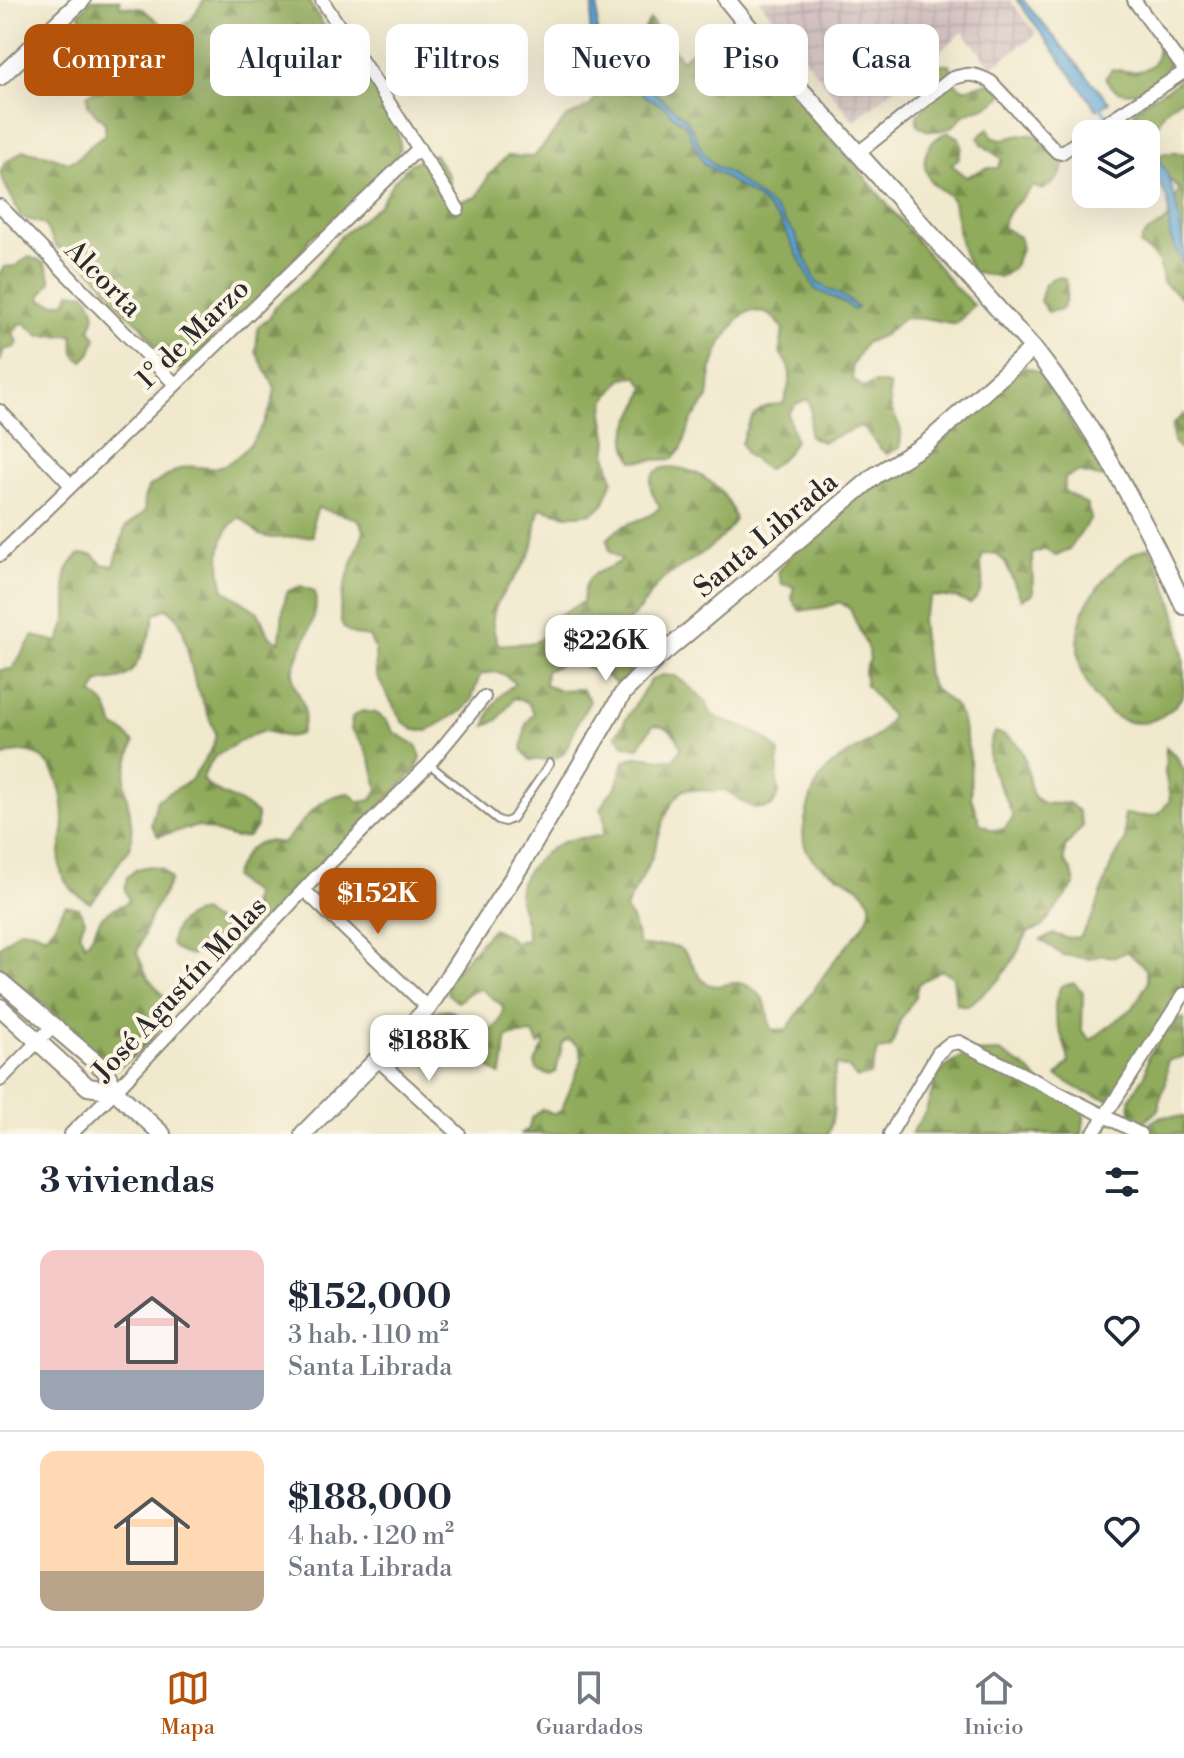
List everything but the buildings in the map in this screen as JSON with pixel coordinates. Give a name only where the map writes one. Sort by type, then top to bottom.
[{"type":"street","points":[[0,77],[82,0]]},
{"type":"street","points":[[322,0],[458,209]]},
{"type":"street","points":[[727,0],[794,82],[1060,381],[1149,529],[1184,606]]},
{"type":"street","points":[[1111,120],[1184,71],[1134,0]]},
{"type":"street","points":[[858,153],[951,79],[966,73],[978,74],[991,82],[1057,152],[1061,153],[1072,146]]},
{"type":"street","name":"1° de Marzo","points":[[0,555],[419,148]]},
{"type":"street","name":"Alcorta","points":[[0,206],[174,383]]},
{"type":"street","name":"Santa Librada","points":[[303,1134],[428,1008],[523,862],[623,693],[654,661],[876,475],[926,444],[1033,348]]},
{"type":"street","points":[[0,411],[71,485]]},
{"type":"street","name":"José Agustín Molas","points":[[71,1134],[429,764],[484,697]]},
{"type":"street","points":[[304,890],[428,1008]]},
{"type":"street","points":[[0,981],[105,1070],[115,1091],[162,1134]]},
{"type":"street","points":[[1093,1134],[1184,994]]},
{"type":"street","points":[[0,1007],[88,1087],[115,1091]]},
{"type":"street","points":[[0,1080],[52,1027]]},
{"type":"street","points":[[890,1134],[938,1053],[949,1044],[959,1042],[1140,1134]]},
{"type":"street","points":[[376,1058],[459,1134]]},
{"type":"lane","points":[[429,764],[498,820],[505,822],[512,819],[550,763]]},
{"type":"shaded area","points":[[759,0],[1010,0],[1037,34],[992,67],[963,32],[939,52],[939,24],[824,24],[824,83],[808,62],[808,24],[778,24]]},
{"type":"shaded area","points":[[834,96],[885,96],[854,121]]},
{"type":"green space","points":[[91,0],[120,0],[120,6],[143,9],[161,24],[86,24],[79,14]]},
{"type":"green space","points":[[204,0],[308,0],[323,24],[210,24],[210,96],[370,96],[370,75],[389,112],[399,137],[400,149],[381,179],[364,198],[343,211],[341,223],[332,232],[320,231],[310,238],[290,272],[248,315],[226,320],[211,340],[202,362],[180,370],[161,355],[141,325],[123,310],[85,265],[56,246],[44,224],[20,217],[0,173],[5,163],[24,150],[62,161],[75,160],[105,135],[105,123],[88,106],[87,96],[194,96],[194,24],[185,24]]},
{"type":"green space","points":[[1158,43],[1169,63],[1150,88],[1130,93],[1112,88],[1106,77],[1112,69],[1145,70],[1155,61]]},
{"type":"green space","points":[[695,48],[695,96],[795,96],[954,286],[974,305],[956,324],[904,318],[884,335],[865,343],[852,366],[853,379],[863,388],[876,383],[889,385],[891,408],[901,432],[899,448],[887,454],[861,426],[822,442],[809,436],[811,413],[808,399],[796,404],[788,414],[795,440],[788,452],[767,470],[746,454],[741,443],[751,420],[766,406],[783,404],[790,378],[788,366],[780,353],[783,328],[765,313],[750,311],[739,318],[721,344],[711,371],[708,398],[691,421],[682,448],[673,459],[633,461],[628,450],[627,432],[645,387],[637,376],[623,378],[606,400],[603,414],[608,441],[606,454],[613,480],[603,505],[592,513],[579,515],[540,508],[531,551],[496,606],[494,630],[499,645],[531,643],[543,637],[550,620],[583,602],[590,577],[622,560],[610,552],[607,540],[621,528],[660,507],[651,488],[653,476],[662,469],[694,472],[711,482],[726,498],[735,519],[713,545],[661,582],[626,625],[618,642],[631,665],[628,678],[616,684],[607,676],[570,660],[546,671],[545,685],[557,690],[582,689],[590,701],[563,754],[552,759],[530,760],[522,750],[526,724],[534,713],[527,702],[514,698],[498,720],[486,726],[496,702],[515,684],[499,673],[480,675],[471,701],[462,711],[427,731],[414,730],[402,721],[376,675],[375,649],[369,637],[350,632],[342,624],[340,615],[343,591],[364,530],[358,519],[318,508],[313,521],[313,536],[272,538],[260,535],[240,517],[232,523],[223,540],[220,560],[224,590],[258,612],[268,635],[279,642],[288,591],[301,586],[314,591],[313,621],[297,659],[293,678],[305,712],[300,734],[285,736],[260,732],[215,757],[206,770],[202,779],[208,785],[257,814],[257,827],[248,837],[235,838],[198,826],[158,836],[151,824],[157,800],[191,780],[213,747],[216,734],[195,683],[177,617],[167,608],[155,614],[140,658],[130,673],[119,679],[99,682],[92,694],[107,707],[113,726],[134,743],[125,783],[132,832],[130,849],[96,897],[90,903],[86,901],[68,885],[61,871],[64,812],[55,774],[44,759],[31,753],[18,752],[0,758],[0,670],[12,669],[33,636],[59,642],[67,616],[65,583],[68,568],[80,554],[93,555],[102,564],[114,566],[125,528],[145,511],[144,498],[149,486],[186,467],[213,468],[225,464],[255,437],[269,412],[275,388],[256,352],[258,326],[269,319],[275,307],[308,278],[340,237],[379,205],[393,182],[410,164],[434,154],[449,176],[452,203],[477,197],[489,175],[507,156],[534,157],[566,118],[590,106],[597,96],[679,96],[679,56],[682,60]]},
{"type":"green space","points":[[949,64],[951,80],[963,89],[991,83],[1008,88],[995,102],[966,114],[953,126],[937,131],[926,130],[917,125],[917,115],[931,100],[930,96],[939,96],[939,65]]},
{"type":"green space","points":[[1184,76],[1184,98],[1171,105],[1160,120],[1129,120],[1139,107]]},
{"type":"green space","points":[[989,128],[992,137],[1001,140],[1036,136],[1050,154],[1061,155],[1065,163],[1054,182],[1042,190],[1032,186],[1004,220],[1002,227],[1019,237],[1022,248],[1013,268],[1001,277],[973,272],[962,248],[952,200],[932,182],[925,163],[927,150],[948,132],[959,138],[962,147],[958,160],[951,164],[966,177],[986,168],[998,168],[1002,159],[983,145],[978,137]]},
{"type":"green space","points":[[1184,153],[1184,300],[1163,282],[1157,260],[1140,246],[1145,234],[1168,217],[1179,189],[1166,175],[1160,155]]},
{"type":"green space","points":[[29,257],[42,262],[48,271],[51,282],[41,295],[42,300],[54,303],[67,301],[70,292],[86,294],[92,303],[95,315],[90,329],[96,338],[91,353],[83,361],[75,354],[73,335],[40,336],[24,323],[19,324],[13,334],[18,343],[4,350],[0,362],[0,273],[4,267],[15,266]]},
{"type":"green space","points":[[1060,277],[1066,283],[1065,302],[1062,309],[1048,312],[1040,301],[1045,284]]},
{"type":"green space","points":[[1023,367],[1035,370],[1051,384],[1078,435],[1104,465],[1103,478],[1078,472],[1065,478],[1064,491],[1087,505],[1091,518],[1069,550],[1056,556],[1045,549],[1032,554],[1033,594],[1021,599],[1005,562],[995,553],[982,555],[982,587],[976,598],[970,604],[957,598],[932,596],[921,620],[927,676],[933,688],[954,705],[961,717],[970,756],[971,797],[980,823],[992,830],[1004,829],[1013,818],[991,766],[990,744],[995,732],[1010,738],[1020,747],[1036,798],[1047,804],[1069,803],[1079,812],[1083,826],[1065,847],[1064,861],[1072,871],[1075,884],[1041,928],[1028,932],[1000,979],[968,1006],[956,1004],[953,977],[941,970],[918,984],[891,1048],[878,1050],[870,1075],[857,1078],[848,1068],[836,1065],[833,1116],[828,1134],[520,1134],[528,1130],[532,1118],[542,1109],[555,1114],[561,1111],[582,1059],[579,1046],[568,1039],[563,1043],[556,1072],[550,1075],[537,1070],[535,1063],[544,1040],[539,1045],[533,1033],[507,1037],[500,1075],[433,1028],[426,1016],[435,1011],[450,1010],[482,1033],[498,1024],[503,1006],[481,989],[469,993],[458,1002],[447,993],[447,980],[493,928],[514,942],[527,940],[519,896],[525,875],[544,854],[559,844],[603,835],[605,821],[601,809],[616,787],[624,761],[637,757],[674,759],[681,748],[668,728],[653,725],[638,748],[625,745],[616,735],[650,681],[662,675],[675,676],[706,701],[711,714],[763,737],[779,752],[779,793],[772,806],[764,808],[747,805],[725,790],[685,789],[678,796],[664,820],[649,864],[625,909],[632,919],[639,945],[663,945],[682,950],[708,984],[738,983],[748,986],[764,1001],[773,1030],[787,1029],[862,927],[868,917],[870,903],[855,885],[809,855],[804,843],[804,826],[813,793],[825,771],[873,739],[891,716],[866,685],[864,672],[870,659],[850,609],[839,602],[800,611],[792,599],[794,587],[782,584],[778,572],[794,551],[851,495],[893,473],[905,473]]},
{"type":"green space","points":[[1184,414],[1184,453],[1173,442],[1172,425]]},
{"type":"green space","points":[[1150,547],[1179,625],[1184,690],[1177,704],[1162,716],[1146,722],[1131,722],[1104,708],[1086,681],[1080,665],[1079,629],[1087,603],[1109,574],[1123,560]]},
{"type":"green space","points":[[362,711],[376,713],[387,721],[394,732],[416,745],[421,757],[416,770],[295,894],[262,921],[229,963],[206,949],[191,955],[175,949],[171,945],[174,932],[180,922],[189,916],[202,912],[224,923],[250,917],[253,892],[233,877],[251,848],[264,842],[282,844],[318,805],[337,795],[349,793],[359,802],[372,800],[378,789],[374,773],[366,750],[351,730],[352,717]]},
{"type":"green space","points":[[1166,747],[1184,770],[1184,990],[1112,1100],[1086,1093],[1057,1076],[1069,1063],[1056,1016],[1057,997],[1061,986],[1074,983],[1083,992],[1082,1031],[1091,1040],[1133,1008],[1148,982],[1146,969],[1127,951],[1115,957],[1102,955],[1090,959],[1063,955],[1041,940],[1054,934],[1067,938],[1080,937],[1094,914],[1111,865],[1125,840],[1124,814],[1151,816],[1165,807],[1170,799],[1165,773]]},
{"type":"green space","points":[[150,866],[162,869],[171,880],[151,915],[137,953],[148,978],[166,998],[171,1010],[148,1043],[116,1069],[95,1062],[43,1002],[0,974],[0,946],[21,929],[46,936],[66,905],[79,908],[85,920],[79,933],[85,944],[104,915],[129,901],[125,889],[127,877],[137,869]]},
{"type":"green space","points":[[1184,1018],[1184,1056],[1167,1061],[1166,1083],[1159,1109],[1143,1123],[1135,1122],[1131,1115],[1130,1098],[1146,1073],[1148,1057],[1173,1022]]},
{"type":"green space","points":[[1000,1052],[1030,1071],[1041,1084],[1085,1110],[1082,1134],[911,1134],[926,1111],[936,1078],[945,1068],[966,1053]]},
{"type":"green space","points":[[1161,1116],[1184,1117],[1184,1134],[1152,1134],[1149,1124]]},
{"type":"water","points":[[594,0],[598,0],[597,24],[591,24]]},
{"type":"water","points":[[1017,0],[1023,0],[1109,102],[1097,110]]},
{"type":"water","points":[[645,96],[658,96],[687,120],[713,165],[732,175],[776,210],[794,233],[817,283],[846,298],[857,308],[853,310],[815,289],[781,222],[758,199],[704,164],[685,124],[667,108]]},
{"type":"water","points":[[1160,163],[1176,202],[1184,267],[1170,237],[1168,201],[1161,186]]},
{"type":"waterway","points":[[1098,103],[1109,119]]}]
